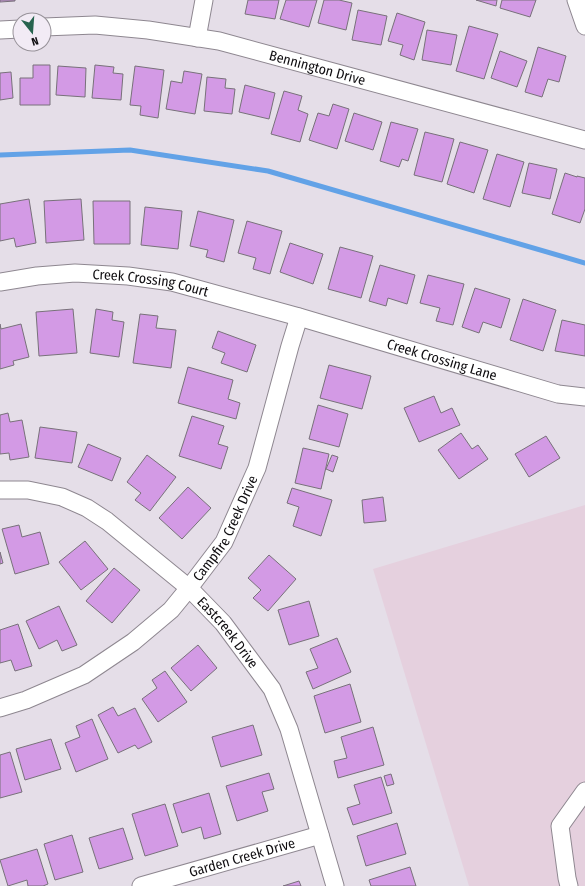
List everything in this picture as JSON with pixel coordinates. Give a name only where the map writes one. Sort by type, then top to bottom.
[{"type":"street","points":[[197,38],[204,0]]},
{"type":"street","points":[[576,0],[585,26]]},
{"type":"street","name":"Bennington Drive","points":[[52,27],[95,25],[148,30],[219,41],[585,140]]},
{"type":"street","points":[[0,30],[12,29]]},
{"type":"street","name":"Creek Crossing Court","points":[[0,282],[37,276],[75,273],[128,276],[172,282],[299,317]]},
{"type":"street","name":"Creek Crossing Lane","points":[[299,317],[558,394],[585,397]]},
{"type":"street","name":"Campfire Creek Drive","points":[[0,708],[26,700],[84,675],[133,642],[171,610],[189,588],[224,542],[257,468],[299,317]]},
{"type":"street","name":"Eastcreek Drive","points":[[0,490],[28,490],[56,495],[86,508],[107,521],[189,588],[223,623],[272,689],[289,729],[335,886]]},
{"type":"street","points":[[569,886],[560,826],[585,791]]},
{"type":"street","name":"Garden Creek Drive","points":[[141,886],[320,834]]},
{"type":"shaded area","points":[[585,505],[585,886],[469,886],[373,569]]},
{"type":"building","points":[[0,0],[15,0],[15,1],[0,2]]},
{"type":"building","points":[[248,0],[279,0],[275,19],[245,14]]},
{"type":"building","points":[[286,0],[317,0],[309,27],[280,19]]},
{"type":"building","points":[[324,0],[339,0],[352,3],[346,30],[318,23]]},
{"type":"building","points":[[476,0],[497,0],[496,6]]},
{"type":"building","points":[[502,0],[536,0],[530,17],[500,8]]},
{"type":"building","points":[[358,10],[387,16],[381,45],[352,40]]},
{"type":"building","points":[[397,13],[425,22],[414,60],[400,55],[403,45],[388,41]]},
{"type":"building","points":[[469,26],[498,34],[484,79],[456,71]]},
{"type":"building","points":[[427,30],[457,35],[451,65],[422,60]]},
{"type":"building","points":[[538,47],[566,56],[559,82],[548,79],[542,97],[525,92]]},
{"type":"building","points":[[500,51],[527,61],[517,87],[491,78]]},
{"type":"building","points":[[33,65],[50,65],[50,105],[20,105],[20,78],[33,78]]},
{"type":"building","points":[[95,65],[114,67],[113,73],[123,74],[121,100],[92,98]]},
{"type":"building","points":[[58,66],[86,68],[85,97],[56,95]]},
{"type":"building","points":[[135,66],[164,70],[158,118],[140,115],[141,106],[130,105]]},
{"type":"building","points":[[184,71],[202,74],[195,114],[166,109],[171,81],[182,83]]},
{"type":"building","points":[[11,72],[13,98],[0,100],[0,73]]},
{"type":"building","points":[[207,77],[226,79],[225,88],[235,89],[232,114],[204,111]]},
{"type":"building","points":[[245,85],[275,93],[269,119],[239,112]]},
{"type":"building","points":[[284,91],[302,96],[298,110],[308,114],[300,142],[271,134]]},
{"type":"building","points":[[333,104],[349,109],[337,149],[309,140],[318,113],[329,116]]},
{"type":"building","points":[[354,113],[382,122],[373,150],[345,141]]},
{"type":"building","points":[[391,122],[418,129],[408,161],[402,159],[399,167],[380,161]]},
{"type":"building","points":[[425,132],[454,139],[442,182],[414,175]]},
{"type":"building","points":[[460,142],[488,150],[474,193],[447,184]]},
{"type":"building","points":[[497,154],[524,162],[510,207],[483,199]]},
{"type":"building","points":[[529,163],[557,169],[550,199],[522,193]]},
{"type":"building","points":[[565,173],[585,178],[585,209],[580,223],[552,214]]},
{"type":"building","points":[[29,199],[36,243],[16,247],[14,238],[0,241],[0,204]]},
{"type":"building","points":[[81,199],[84,240],[46,243],[44,201]]},
{"type":"building","points":[[93,201],[130,201],[130,244],[94,244]]},
{"type":"building","points":[[145,207],[182,211],[178,249],[141,245]]},
{"type":"building","points":[[198,211],[234,220],[224,262],[206,257],[208,250],[190,246]]},
{"type":"building","points":[[247,221],[282,231],[270,274],[253,269],[256,258],[238,253]]},
{"type":"building","points":[[290,243],[323,254],[313,284],[280,272]]},
{"type":"building","points":[[340,247],[373,256],[361,298],[328,289]]},
{"type":"building","points":[[380,265],[415,275],[407,304],[388,298],[386,306],[369,301]]},
{"type":"building","points":[[428,275],[464,284],[453,325],[436,321],[440,308],[420,303]]},
{"type":"building","points":[[475,288],[510,299],[501,328],[483,322],[479,333],[462,327]]},
{"type":"building","points":[[523,299],[556,310],[543,351],[510,340]]},
{"type":"building","points":[[73,309],[77,353],[39,356],[36,312]]},
{"type":"building","points":[[96,309],[113,312],[112,320],[124,322],[119,357],[90,353]]},
{"type":"building","points":[[140,314],[158,316],[156,328],[176,330],[171,368],[133,363]]},
{"type":"building","points":[[562,320],[585,325],[585,356],[555,351]]},
{"type":"building","points":[[0,324],[1,329],[21,324],[29,357],[13,361],[14,365],[0,369]]},
{"type":"building","points":[[218,331],[256,345],[247,372],[221,363],[225,353],[212,348]]},
{"type":"building","points":[[329,365],[371,376],[362,409],[320,398]]},
{"type":"building","points":[[188,367],[233,380],[228,399],[240,403],[236,419],[178,403]]},
{"type":"building","points":[[434,396],[441,413],[452,408],[460,425],[419,442],[404,408]]},
{"type":"building","points":[[318,405],[348,414],[339,447],[309,439]]},
{"type":"building","points":[[8,413],[10,422],[22,420],[29,457],[10,460],[9,453],[0,454],[0,415]]},
{"type":"building","points":[[192,416],[224,426],[218,444],[228,447],[221,469],[179,456]]},
{"type":"building","points":[[40,427],[77,432],[72,463],[35,458]]},
{"type":"building","points":[[461,433],[472,449],[478,445],[488,459],[459,479],[438,450]]},
{"type":"building","points":[[546,436],[560,458],[529,477],[515,454]]},
{"type":"building","points":[[88,444],[121,458],[112,481],[78,467]]},
{"type":"building","points":[[303,448],[329,454],[321,489],[295,483]]},
{"type":"building","points":[[147,455],[176,477],[150,511],[135,500],[141,493],[127,482]]},
{"type":"building","points":[[332,455],[338,457],[333,472],[326,469]]},
{"type":"building","points":[[188,487],[211,508],[182,539],[159,518]]},
{"type":"building","points":[[292,488],[332,500],[321,536],[293,526],[299,507],[287,503]]},
{"type":"building","points":[[383,497],[386,521],[364,523],[362,500]]},
{"type":"building","points":[[19,525],[22,537],[40,532],[49,564],[15,574],[2,529]]},
{"type":"building","points":[[85,541],[108,569],[81,590],[59,562]]},
{"type":"building","points":[[0,552],[3,563],[0,564]]},
{"type":"building","points":[[269,555],[296,579],[268,611],[253,598],[261,590],[248,578]]},
{"type":"building","points":[[114,568],[140,590],[112,623],[86,601]]},
{"type":"building","points":[[309,601],[319,636],[289,645],[278,610]]},
{"type":"building","points":[[59,606],[77,645],[62,651],[57,640],[39,649],[26,621]]},
{"type":"building","points":[[18,624],[32,666],[15,671],[11,660],[0,663],[0,630]]},
{"type":"building","points":[[337,638],[351,672],[313,689],[306,672],[318,668],[310,649]]},
{"type":"building","points":[[198,645],[217,668],[191,691],[171,668]]},
{"type":"building","points":[[165,671],[187,702],[158,722],[142,699],[157,688],[152,680]]},
{"type":"building","points":[[350,684],[361,722],[325,733],[314,696]]},
{"type":"building","points":[[113,707],[118,716],[135,708],[152,742],[138,749],[135,745],[118,753],[98,715]]},
{"type":"building","points":[[92,719],[108,759],[76,772],[65,743],[80,737],[76,726]]},
{"type":"building","points":[[253,725],[262,755],[221,767],[212,737]]},
{"type":"building","points":[[373,727],[384,765],[338,778],[334,761],[347,758],[341,737]]},
{"type":"building","points":[[51,739],[61,769],[25,780],[16,749]]},
{"type":"building","points":[[10,752],[22,792],[0,798],[0,755]]},
{"type":"building","points":[[269,773],[274,789],[262,792],[268,811],[237,821],[226,786]]},
{"type":"building","points":[[391,774],[394,784],[387,786],[384,776]]},
{"type":"building","points":[[381,777],[392,813],[353,825],[347,808],[360,804],[354,785]]},
{"type":"building","points":[[209,793],[221,834],[204,839],[201,827],[182,833],[173,804]]},
{"type":"building","points":[[165,804],[178,846],[145,856],[132,814]]},
{"type":"building","points":[[397,823],[406,854],[366,866],[357,836]]},
{"type":"building","points":[[123,828],[133,859],[99,869],[89,838]]},
{"type":"building","points":[[72,835],[83,872],[55,880],[44,844]]},
{"type":"building","points":[[37,849],[48,884],[43,886],[28,886],[27,880],[8,886],[0,860]]},
{"type":"building","points":[[410,867],[416,886],[371,886],[369,880]]},
{"type":"building","points":[[299,881],[301,886],[283,886]]},
{"type":"waterway","points":[[0,155],[130,150],[268,171],[585,263]]}]
